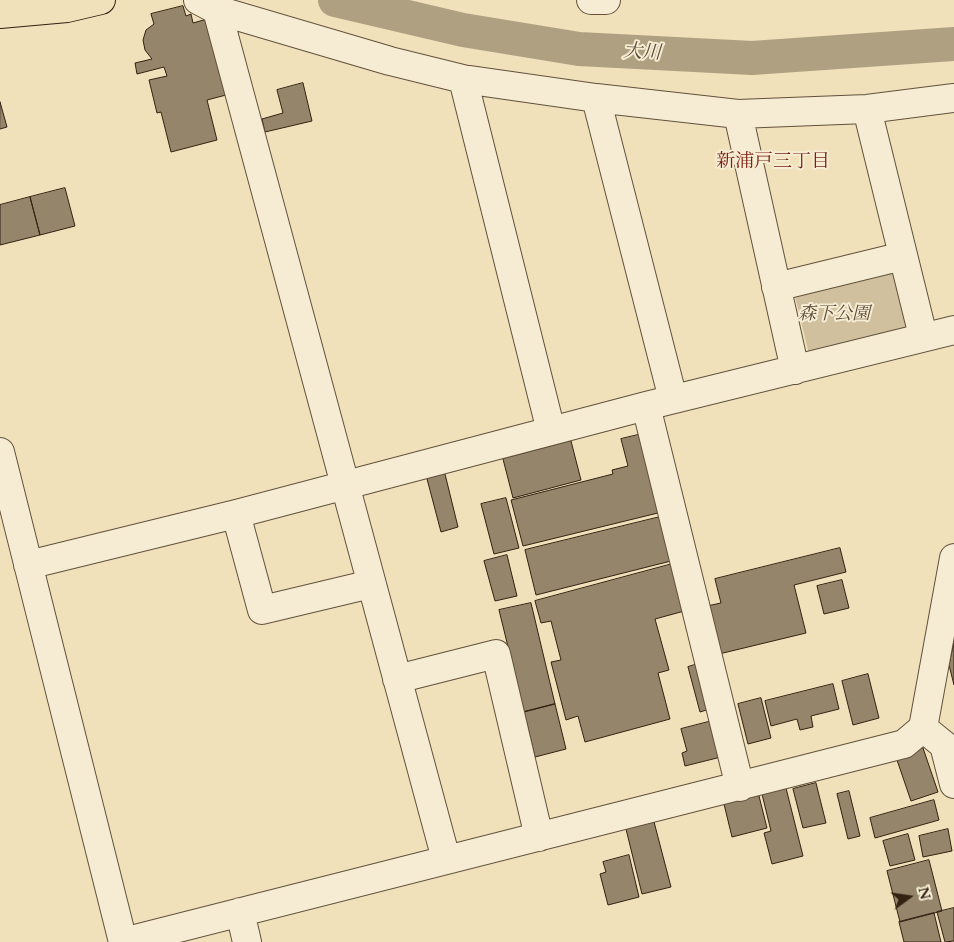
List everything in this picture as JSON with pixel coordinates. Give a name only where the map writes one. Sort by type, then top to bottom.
[{"type":"highway","points":[[0,14],[67,8],[101,0]]},
{"type":"street","points":[[591,0],[606,0]]},
{"type":"street","points":[[207,5],[390,61],[463,79],[596,98],[738,114],[867,110],[954,98]]},
{"type":"street","points":[[207,5],[345,485],[446,860]]},
{"type":"street","points":[[463,79],[551,431]]},
{"type":"street","points":[[596,98],[673,399]]},
{"type":"street","points":[[867,110],[923,336]]},
{"type":"street","points":[[738,114],[795,370]]},
{"type":"street","points":[[776,287],[903,256]]},
{"type":"street","points":[[28,565],[236,514],[673,399],[795,370],[923,336],[954,330]]},
{"type":"street","points":[[646,406],[740,786]]},
{"type":"street","points":[[0,452],[123,942],[904,744],[923,728],[954,558]]},
{"type":"street","points":[[236,514],[262,610],[372,584]]},
{"type":"street","points":[[397,679],[496,654],[539,837]]},
{"type":"street","points":[[923,728],[944,745],[954,784]]},
{"type":"street","points":[[240,912],[248,942]]},
{"type":"green space","name":"森下公園","points":[[898,268],[913,330],[809,354],[794,292]]},
{"type":"building","points":[[183,6],[186,16],[191,14],[193,23],[207,19],[226,95],[207,100],[217,140],[171,152],[161,112],[157,113],[149,80],[167,76],[164,67],[137,74],[135,63],[152,59],[145,50],[143,40],[146,30],[154,24],[151,14]]},
{"type":"building","points":[[303,83],[312,121],[265,132],[262,119],[283,113],[277,90]]},
{"type":"building","points":[[0,102],[7,127],[0,129]]},
{"type":"building","points":[[65,188],[75,226],[40,235],[30,197]]},
{"type":"building","points":[[30,197],[40,235],[0,245],[0,205]]},
{"type":"building","points":[[642,434],[662,512],[523,546],[511,500],[613,474],[612,470],[628,466],[621,439]]},
{"type":"building","points":[[571,441],[581,480],[513,498],[503,459]]},
{"type":"building","points":[[444,470],[458,527],[441,532],[426,475]]},
{"type":"building","points":[[506,498],[519,548],[494,554],[481,504]]},
{"type":"building","points":[[660,517],[671,561],[536,595],[525,550]]},
{"type":"building","points":[[840,548],[846,572],[794,585],[806,633],[719,654],[707,606],[721,603],[715,579]]},
{"type":"building","points":[[507,555],[517,596],[495,601],[484,561]]},
{"type":"building","points":[[676,563],[688,610],[655,619],[669,670],[658,673],[670,719],[585,742],[578,716],[566,720],[551,662],[561,660],[551,621],[541,623],[535,601]]},
{"type":"building","points":[[842,580],[849,608],[824,614],[817,586]]},
{"type":"building","points":[[531,603],[555,704],[524,712],[499,610]]},
{"type":"building","points":[[954,643],[954,685],[949,665]]},
{"type":"building","points":[[701,663],[713,708],[700,712],[688,667]]},
{"type":"building","points":[[868,674],[879,718],[853,725],[842,681]]},
{"type":"building","points":[[833,684],[839,709],[811,716],[813,727],[800,730],[797,719],[771,726],[765,701]]},
{"type":"building","points":[[761,698],[771,738],[748,744],[738,704]]},
{"type":"building","points":[[555,704],[566,749],[535,757],[524,712]]},
{"type":"building","points":[[712,721],[721,757],[685,766],[682,753],[687,751],[681,729]]},
{"type":"building","points":[[923,748],[938,792],[911,801],[896,757]]},
{"type":"building","points":[[816,783],[826,823],[803,828],[793,789]]},
{"type":"building","points":[[785,784],[803,856],[772,864],[764,833],[771,831],[761,790]]},
{"type":"building","points":[[849,791],[860,836],[848,839],[837,794]]},
{"type":"building","points":[[758,792],[767,828],[732,837],[723,800]]},
{"type":"building","points":[[934,800],[939,820],[875,838],[870,818]]},
{"type":"building","points":[[653,818],[671,887],[642,894],[625,825]]},
{"type":"building","points":[[948,829],[952,851],[923,857],[919,836]]},
{"type":"building","points":[[908,834],[915,860],[890,866],[883,841]]},
{"type":"building","points":[[629,855],[639,897],[608,905],[600,874],[606,872],[603,862]]},
{"type":"building","points":[[929,860],[942,911],[900,922],[887,871]]},
{"type":"building","points":[[954,908],[954,941],[945,942],[937,912]]},
{"type":"building","points":[[934,913],[941,942],[904,942],[899,922]]},
{"type":"waterway","name":"大川","points":[[335,0],[463,30],[579,49],[752,58],[954,44]]},
{"type":"district","name":"新浦戸三丁目","points":[[773,163]]}]
